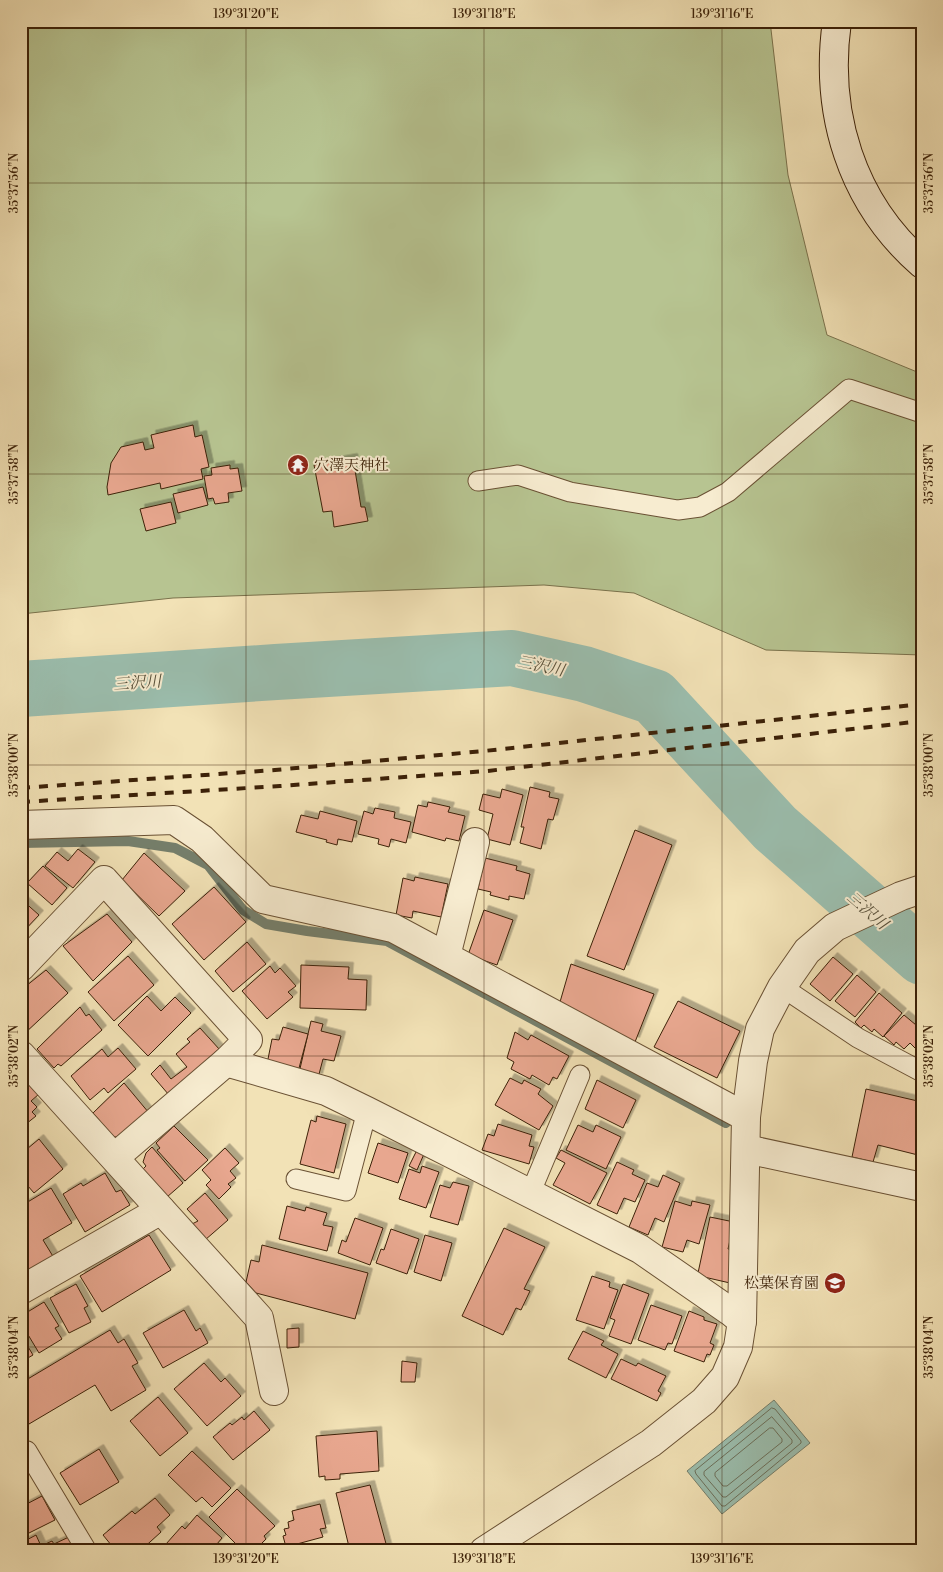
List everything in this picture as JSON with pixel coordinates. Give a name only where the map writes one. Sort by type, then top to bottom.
[{"type":"street","points":[[837,21],[834,64],[835,93],[838,119],[852,169],[863,191],[890,232],[922,264]]},
{"type":"street","points":[[21,825],[174,820],[202,839],[263,899],[393,928],[746,1117]]},
{"type":"street","points":[[446,956],[475,842]]},
{"type":"street","points":[[21,967],[104,880],[248,1040],[226,1062],[115,1157]]},
{"type":"street","points":[[484,1551],[650,1443],[704,1401],[725,1377],[738,1347],[742,1321],[746,1117],[753,1061],[760,1029],[782,987],[807,951],[835,927],[915,893]]},
{"type":"street","points":[[21,1055],[259,1318],[274,1391]]},
{"type":"street","points":[[226,1062],[326,1091],[367,1110],[640,1249],[742,1321]]},
{"type":"street","points":[[746,1149],[922,1187]]},
{"type":"street","points":[[21,1290],[161,1210]]},
{"type":"lane","points":[[478,481],[518,475],[570,492],[678,510],[700,506],[728,492],[849,389],[922,413]]},
{"type":"lane","points":[[782,987],[858,1038],[922,1072]]},
{"type":"lane","points":[[530,1194],[580,1075]]},
{"type":"lane","points":[[296,1179],[346,1191],[367,1110]]},
{"type":"lane","points":[[21,1452],[27,1450],[87,1551]]},
{"type":"green space","points":[[21,21],[770,21],[788,175],[827,335],[922,374],[922,655],[766,650],[634,593],[544,585],[173,598],[21,614]]},
{"type":"water","points":[[774,1400],[810,1443],[722,1514],[687,1471]]},
{"type":"building","points":[[193,425],[195,437],[202,435],[209,467],[201,469],[203,479],[161,489],[160,483],[108,495],[107,487],[111,463],[121,447],[143,442],[145,450],[154,448],[151,435]]},
{"type":"building","points":[[353,458],[361,507],[365,507],[368,521],[334,527],[332,511],[323,512],[314,465]]},
{"type":"building","points":[[230,465],[230,469],[238,468],[242,491],[228,493],[229,502],[215,504],[213,498],[208,499],[204,476],[212,475],[211,468]]},
{"type":"building","points":[[203,487],[208,505],[178,513],[173,494]]},
{"type":"building","points":[[171,502],[176,523],[146,531],[140,509]]},
{"type":"building","points":[[530,787],[550,792],[549,797],[559,799],[553,820],[548,819],[541,849],[520,843],[524,827],[521,827]]},
{"type":"building","points":[[502,789],[523,795],[510,845],[487,839],[493,814],[479,810],[483,794],[500,798]]},
{"type":"building","points":[[428,802],[450,807],[448,812],[465,816],[459,841],[446,838],[445,841],[412,832],[418,805],[427,807]]},
{"type":"building","points":[[375,808],[395,812],[394,818],[411,822],[406,843],[391,839],[389,847],[378,844],[379,839],[358,834],[364,811],[373,814]]},
{"type":"building","points":[[320,811],[357,821],[352,842],[338,839],[337,845],[326,842],[327,840],[296,832],[301,815],[318,819]]},
{"type":"building","points":[[635,830],[672,845],[624,970],[587,956]]},
{"type":"building","points":[[78,849],[95,862],[73,888],[45,866],[57,852],[68,861]]},
{"type":"building","points":[[144,853],[185,891],[159,916],[122,880]]},
{"type":"building","points":[[485,858],[517,866],[516,870],[530,874],[524,899],[509,896],[509,900],[490,895],[491,892],[478,889]]},
{"type":"building","points":[[43,866],[67,888],[52,905],[27,883]]},
{"type":"building","points":[[415,877],[448,884],[441,917],[413,911],[412,918],[396,915],[403,878],[414,881]]},
{"type":"building","points":[[214,887],[246,922],[204,960],[172,924]]},
{"type":"building","points":[[21,899],[39,915],[21,934]]},
{"type":"building","points":[[484,910],[513,920],[497,965],[468,955]]},
{"type":"building","points":[[107,914],[132,942],[93,981],[63,946]]},
{"type":"building","points":[[247,942],[266,964],[233,992],[215,971]]},
{"type":"building","points":[[128,956],[154,985],[114,1021],[88,992]]},
{"type":"building","points":[[833,957],[853,974],[830,1001],[810,984]]},
{"type":"building","points":[[571,964],[654,994],[635,1042],[560,1002]]},
{"type":"building","points":[[301,965],[349,967],[348,979],[367,980],[366,1010],[300,1008]]},
{"type":"building","points":[[270,966],[275,973],[280,968],[296,986],[288,992],[293,997],[267,1019],[242,991]]},
{"type":"building","points":[[46,970],[68,993],[24,1034],[21,1031],[21,990]]},
{"type":"building","points":[[857,975],[876,992],[855,1017],[835,1001]]},
{"type":"building","points":[[879,993],[902,1013],[883,1037],[874,1029],[872,1032],[864,1025],[861,1028],[855,1022]]},
{"type":"building","points":[[147,996],[161,1011],[175,997],[191,1013],[148,1056],[118,1025]]},
{"type":"building","points":[[678,1001],[740,1031],[717,1078],[654,1047]]},
{"type":"building","points":[[80,1007],[86,1016],[89,1014],[102,1030],[61,1066],[58,1064],[54,1068],[37,1049]]},
{"type":"building","points":[[904,1015],[922,1030],[922,1046],[917,1050],[910,1043],[904,1049],[896,1042],[894,1045],[884,1036]]},
{"type":"building","points":[[311,1021],[323,1024],[321,1031],[341,1036],[334,1061],[323,1059],[318,1078],[299,1073]]},
{"type":"building","points":[[283,1027],[308,1034],[298,1072],[267,1064],[272,1039],[279,1040]]},
{"type":"building","points":[[200,1028],[220,1050],[169,1095],[151,1074],[160,1065],[171,1079],[187,1067],[176,1054],[190,1042],[187,1039]]},
{"type":"building","points":[[515,1032],[528,1040],[531,1035],[569,1056],[557,1079],[553,1077],[549,1085],[532,1075],[530,1079],[511,1069],[514,1062],[507,1058]]},
{"type":"building","points":[[118,1048],[136,1069],[108,1093],[104,1088],[90,1100],[71,1076],[102,1049],[108,1057]]},
{"type":"building","points":[[510,1078],[522,1084],[524,1080],[541,1089],[538,1094],[553,1106],[539,1130],[495,1105]]},
{"type":"building","points":[[26,1079],[39,1094],[31,1101],[37,1107],[32,1112],[36,1116],[21,1128],[21,1083]]},
{"type":"building","points":[[597,1080],[636,1100],[623,1128],[585,1109]]},
{"type":"building","points":[[124,1083],[149,1113],[121,1137],[114,1137],[93,1113]]},
{"type":"building","points":[[866,1089],[922,1102],[922,1156],[878,1145],[873,1162],[852,1157]]},
{"type":"building","points":[[317,1116],[346,1124],[334,1173],[300,1164],[311,1120],[316,1122]]},
{"type":"building","points":[[498,1124],[532,1135],[529,1146],[534,1147],[529,1164],[482,1150],[488,1134],[494,1136]]},
{"type":"building","points":[[578,1125],[593,1132],[596,1125],[621,1137],[606,1169],[566,1150]]},
{"type":"building","points":[[174,1126],[208,1160],[185,1181],[157,1150],[160,1148],[156,1143]]},
{"type":"building","points":[[39,1139],[63,1169],[34,1193],[21,1178],[21,1154]]},
{"type":"building","points":[[378,1143],[408,1153],[398,1183],[368,1173]]},
{"type":"building","points":[[152,1147],[183,1183],[167,1197],[143,1169],[146,1166],[143,1162],[146,1153]]},
{"type":"building","points":[[225,1148],[239,1163],[230,1171],[236,1178],[228,1184],[231,1187],[219,1199],[206,1185],[211,1180],[202,1170]]},
{"type":"building","points":[[417,1150],[424,1154],[417,1170],[409,1166]]},
{"type":"building","points":[[561,1150],[607,1173],[590,1204],[553,1185],[565,1163],[556,1158]]},
{"type":"building","points":[[617,1162],[634,1170],[632,1174],[645,1180],[635,1202],[624,1198],[617,1214],[597,1205]]},
{"type":"building","points":[[422,1166],[439,1172],[426,1208],[399,1199],[409,1169],[420,1173]]},
{"type":"building","points":[[105,1173],[116,1192],[121,1190],[130,1205],[85,1232],[63,1194],[81,1183],[83,1186]]},
{"type":"building","points":[[663,1175],[680,1183],[664,1222],[655,1218],[648,1235],[629,1227],[647,1183],[658,1187]]},
{"type":"building","points":[[453,1182],[469,1186],[458,1225],[430,1217],[440,1185],[450,1188]]},
{"type":"building","points":[[51,1188],[72,1223],[43,1240],[54,1258],[24,1276],[21,1271],[21,1214],[23,1213],[21,1206]]},
{"type":"building","points":[[205,1193],[228,1220],[205,1240],[192,1224],[198,1221],[187,1209]]},
{"type":"building","points":[[675,1201],[691,1206],[692,1201],[710,1205],[699,1244],[687,1240],[683,1252],[662,1247]]},
{"type":"building","points":[[287,1206],[305,1211],[306,1207],[327,1213],[323,1225],[333,1227],[327,1251],[279,1239]]},
{"type":"building","points":[[710,1217],[734,1222],[728,1249],[736,1250],[730,1283],[704,1277],[698,1273]]},
{"type":"building","points":[[355,1218],[383,1228],[370,1265],[338,1253],[342,1240],[346,1242]]},
{"type":"building","points":[[504,1228],[545,1247],[524,1289],[530,1291],[521,1310],[516,1308],[503,1335],[462,1316]]},
{"type":"building","points":[[391,1229],[419,1239],[407,1274],[376,1263],[381,1249],[384,1250]]},
{"type":"building","points":[[149,1235],[171,1270],[102,1312],[80,1276]]},
{"type":"building","points":[[425,1235],[452,1243],[441,1281],[414,1272]]},
{"type":"building","points":[[262,1245],[368,1273],[355,1319],[256,1293],[246,1282],[251,1260],[259,1262]]},
{"type":"building","points":[[592,1276],[610,1282],[609,1287],[618,1290],[604,1329],[576,1320]]},
{"type":"building","points":[[76,1284],[88,1306],[84,1308],[91,1322],[69,1333],[50,1298]]},
{"type":"building","points":[[623,1284],[649,1294],[631,1344],[609,1336],[615,1320],[610,1318]]},
{"type":"building","points":[[44,1302],[59,1326],[55,1328],[62,1339],[39,1353],[21,1323],[21,1316]]},
{"type":"building","points":[[651,1305],[682,1316],[672,1344],[668,1343],[665,1350],[638,1340]]},
{"type":"building","points":[[184,1310],[196,1331],[200,1328],[208,1343],[163,1368],[143,1333]]},
{"type":"building","points":[[689,1311],[704,1317],[704,1320],[717,1324],[710,1343],[714,1345],[710,1355],[707,1354],[704,1362],[674,1351]]},
{"type":"building","points":[[299,1328],[299,1347],[287,1348],[287,1329]]},
{"type":"building","points":[[110,1330],[118,1343],[124,1339],[138,1363],[132,1366],[146,1390],[111,1411],[95,1385],[29,1424],[21,1411],[21,1383]]},
{"type":"building","points":[[583,1331],[604,1341],[601,1345],[618,1354],[606,1378],[568,1359]]},
{"type":"building","points":[[21,1335],[33,1355],[21,1362]]},
{"type":"building","points":[[621,1359],[636,1366],[638,1363],[666,1376],[658,1391],[661,1393],[657,1401],[611,1379]]},
{"type":"building","points":[[402,1361],[417,1363],[415,1382],[401,1382]]},
{"type":"building","points":[[204,1363],[221,1382],[225,1378],[241,1396],[207,1426],[174,1389]]},
{"type":"building","points":[[158,1397],[188,1433],[160,1456],[130,1421]]},
{"type":"building","points":[[254,1411],[270,1430],[233,1460],[213,1437],[230,1423],[232,1425],[242,1417],[244,1420]]},
{"type":"building","points":[[377,1431],[379,1471],[340,1474],[340,1479],[325,1480],[325,1476],[319,1477],[316,1436]]},
{"type":"building","points":[[99,1449],[119,1482],[80,1505],[60,1473]]},
{"type":"building","points":[[192,1451],[231,1488],[212,1507],[202,1497],[196,1502],[168,1475]]},
{"type":"building","points":[[370,1485],[388,1551],[350,1551],[336,1493]]},
{"type":"building","points":[[237,1489],[275,1526],[264,1536],[266,1539],[254,1551],[243,1551],[209,1517]]},
{"type":"building","points":[[42,1496],[55,1520],[23,1536],[21,1533],[21,1507]]},
{"type":"building","points":[[155,1498],[170,1515],[157,1527],[161,1532],[140,1551],[116,1551],[103,1535],[132,1511],[135,1514]]},
{"type":"building","points":[[320,1504],[326,1528],[320,1529],[323,1537],[286,1547],[283,1536],[286,1535],[284,1529],[289,1528],[288,1522],[294,1520],[292,1511]]},
{"type":"building","points":[[197,1515],[222,1538],[211,1551],[174,1551],[166,1544],[182,1526],[185,1529]]},
{"type":"building","points":[[36,1535],[41,1546],[52,1541],[54,1544],[71,1536],[78,1551],[21,1551],[21,1543]]},
{"type":"waterway","name":"三沢川","points":[[21,689],[512,658],[584,674],[654,697],[775,828],[922,957]]},
{"type":"waterway","points":[[21,843],[128,841],[175,848],[208,865],[243,910],[266,924],[387,941],[726,1123]]},
{"type":"railway","points":[[21,788],[275,770],[484,751],[922,704]]},
{"type":"railway","points":[[21,802],[487,771],[922,721]]},
{"type":"place","name":"穴澤天神社","points":[[298,465]]},
{"type":"place","name":"松葉保育園","points":[[835,1283]]}]
